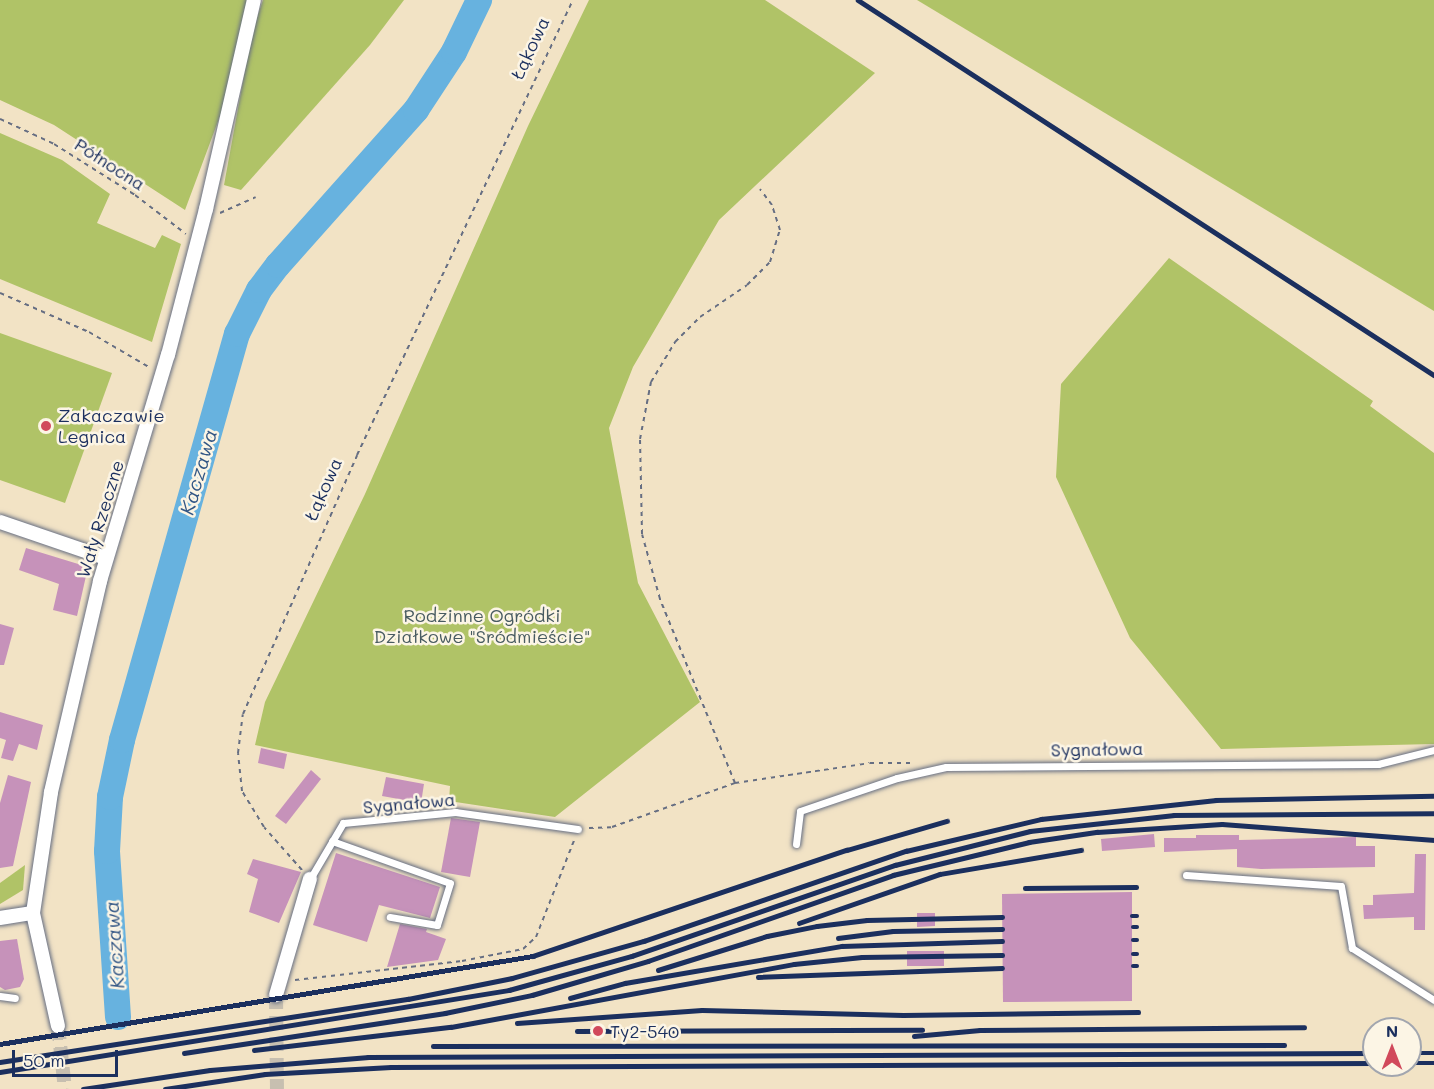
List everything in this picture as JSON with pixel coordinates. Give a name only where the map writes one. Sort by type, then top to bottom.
[{"type":"street","name":"Wały Rzeczne","points":[[33,913],[51,792],[106,558],[162,374],[197,243],[254,0]]},
{"type":"street","points":[[0,522],[106,558]]},
{"type":"street","points":[[278,988],[310,879]]},
{"type":"street","points":[[0,918],[33,913],[58,1026]]},
{"type":"lane","name":"Sygnałowa","points":[[796,844],[800,811],[897,778],[946,767],[1378,764],[1434,750]]},
{"type":"lane","name":"Sygnałowa","points":[[310,879],[343,823],[455,812],[578,829]]},
{"type":"lane","points":[[332,841],[450,883],[437,925],[390,917]]},
{"type":"lane","points":[[1186,875],[1341,886],[1352,948],[1434,1000]]},
{"type":"lane","points":[[0,996],[15,998]]},
{"type":"path","name":"Łąkowa","points":[[310,879],[264,827],[242,791],[238,753],[243,714],[357,455],[573,0]]},
{"type":"path","name":"Północna","points":[[0,119],[54,144],[135,195],[197,243]]},
{"type":"path","points":[[735,783],[660,599],[642,534],[640,439],[651,382],[675,342],[700,317],[747,285],[770,262],[780,230],[772,205],[760,189]]},
{"type":"path","points":[[203,220],[256,197]]},
{"type":"path","points":[[0,293],[89,332],[162,374]]},
{"type":"path","points":[[278,988],[462,961],[523,949],[536,937],[578,829],[612,826],[735,783],[870,763],[916,763]]},
{"type":"green space","points":[[0,0],[248,0],[223,108],[185,210],[54,125],[0,100]]},
{"type":"green space","points":[[263,0],[404,0],[370,45],[241,190],[224,185],[252,32]]},
{"type":"green space","name":"Rodzinne Ogródki Działkowe \"Śródmieście\"","points":[[589,0],[765,0],[875,73],[719,220],[633,367],[609,428],[638,583],[700,702],[555,817],[449,801],[450,786],[255,745],[265,702],[365,494],[528,126]]},
{"type":"green space","points":[[917,0],[1434,0],[1434,311]]},
{"type":"green space","points":[[0,133],[62,160],[110,194],[97,223],[155,248],[162,235],[181,244],[152,342],[0,279]]},
{"type":"green space","points":[[1169,258],[1373,401],[1370,406],[1434,453],[1434,744],[1221,749],[1130,638],[1056,477],[1061,384]]},
{"type":"green space","name":"Zakaczawie Legnica","points":[[0,333],[112,373],[65,503],[0,480]]},
{"type":"green space","points":[[25,865],[23,890],[0,904],[0,883]]},
{"type":"building","points":[[26,548],[88,567],[77,616],[53,610],[59,584],[19,570]]},
{"type":"building","points":[[0,624],[14,628],[4,665],[0,665]]},
{"type":"building","points":[[0,712],[43,725],[37,750],[19,744],[13,761],[1,758],[6,740],[0,738]]},
{"type":"building","points":[[261,748],[287,754],[284,769],[258,763]]},
{"type":"building","points":[[311,770],[321,779],[286,824],[275,816]]},
{"type":"building","points":[[8,775],[31,782],[13,866],[0,868],[0,803]]},
{"type":"building","points":[[386,777],[424,784],[421,803],[382,796]]},
{"type":"building","points":[[451,818],[480,822],[470,877],[441,872]]},
{"type":"building","points":[[1154,834],[1155,847],[1102,851],[1101,839]]},
{"type":"building","points":[[1196,835],[1239,835],[1239,840],[1356,837],[1356,846],[1375,846],[1375,867],[1261,869],[1237,867],[1237,849],[1164,852],[1164,838],[1196,838]]},
{"type":"building","points":[[336,853],[440,887],[430,918],[379,905],[367,942],[313,925]]},
{"type":"building","points":[[1415,854],[1426,854],[1425,930],[1414,930],[1414,917],[1364,919],[1363,905],[1373,905],[1373,895],[1414,893]]},
{"type":"building","points":[[253,859],[301,872],[279,923],[249,912],[258,879],[247,874]]},
{"type":"building","points":[[1132,892],[1132,1001],[1003,1002],[1002,894]]},
{"type":"building","points":[[917,913],[935,913],[935,926],[917,927]]},
{"type":"building","points":[[400,924],[427,929],[426,932],[446,939],[438,960],[387,967]]},
{"type":"building","points":[[17,939],[24,979],[20,987],[5,990],[0,987],[0,941]]},
{"type":"building","points":[[907,951],[944,951],[944,966],[907,966]]},
{"type":"waterway","name":"Kaczawa","points":[[118,1017],[107,851],[110,797],[122,740],[237,334],[259,290],[278,265],[416,110],[454,52],[479,0]]},
{"type":"tunnel","points":[[276,995],[277,1089]]},
{"type":"tunnel","points":[[58,1026],[65,1089]]},
{"type":"railway","points":[[858,0],[1434,375]]},
{"type":"railway","points":[[0,1062],[408,999],[512,978],[644,941],[906,851],[1041,819],[1216,800],[1434,796]]},
{"type":"railway","points":[[0,1072],[509,990],[632,956],[895,865],[1030,831],[1174,815],[1434,813]]},
{"type":"railway","points":[[0,1044],[533,956],[847,850],[947,821]]},
{"type":"railway","points":[[184,1053],[445,1013],[532,995],[648,961],[893,875],[1029,842],[1097,832],[1222,824],[1434,840]]},
{"type":"railway","points":[[799,923],[940,874],[1081,850]]},
{"type":"railway","points":[[1025,888],[1136,887]]},
{"type":"railway","points":[[1132,916],[1137,916]]},
{"type":"railway","points":[[658,970],[767,936],[817,926],[867,920],[1002,917]]},
{"type":"railway","points":[[838,938],[893,931],[1002,929]]},
{"type":"railway","points":[[570,998],[625,983],[842,946],[1002,941]]},
{"type":"railway","points":[[254,1050],[451,1027],[794,964],[862,957],[1002,955]]},
{"type":"railway","points":[[758,977],[1002,968]]},
{"type":"railway","points":[[517,1023],[702,1010],[903,1015],[1138,1012]]},
{"type":"railway","points":[[914,1036],[980,1030],[1304,1027]]},
{"type":"railway","points":[[577,1031],[922,1030]]},
{"type":"railway","points":[[433,1046],[1284,1045]]},
{"type":"railway","points":[[83,1089],[210,1070],[368,1057],[1362,1053]]},
{"type":"railway","points":[[1422,1053],[1434,1053]]},
{"type":"railway","points":[[165,1089],[265,1074],[391,1067],[1362,1063]]},
{"type":"railway","points":[[1422,1063],[1434,1063]]},
{"type":"place","name":"Zakaczawie Legnica","points":[[46,426]]},
{"type":"place","name":"Ty2-540","points":[[598,1031]]}]
